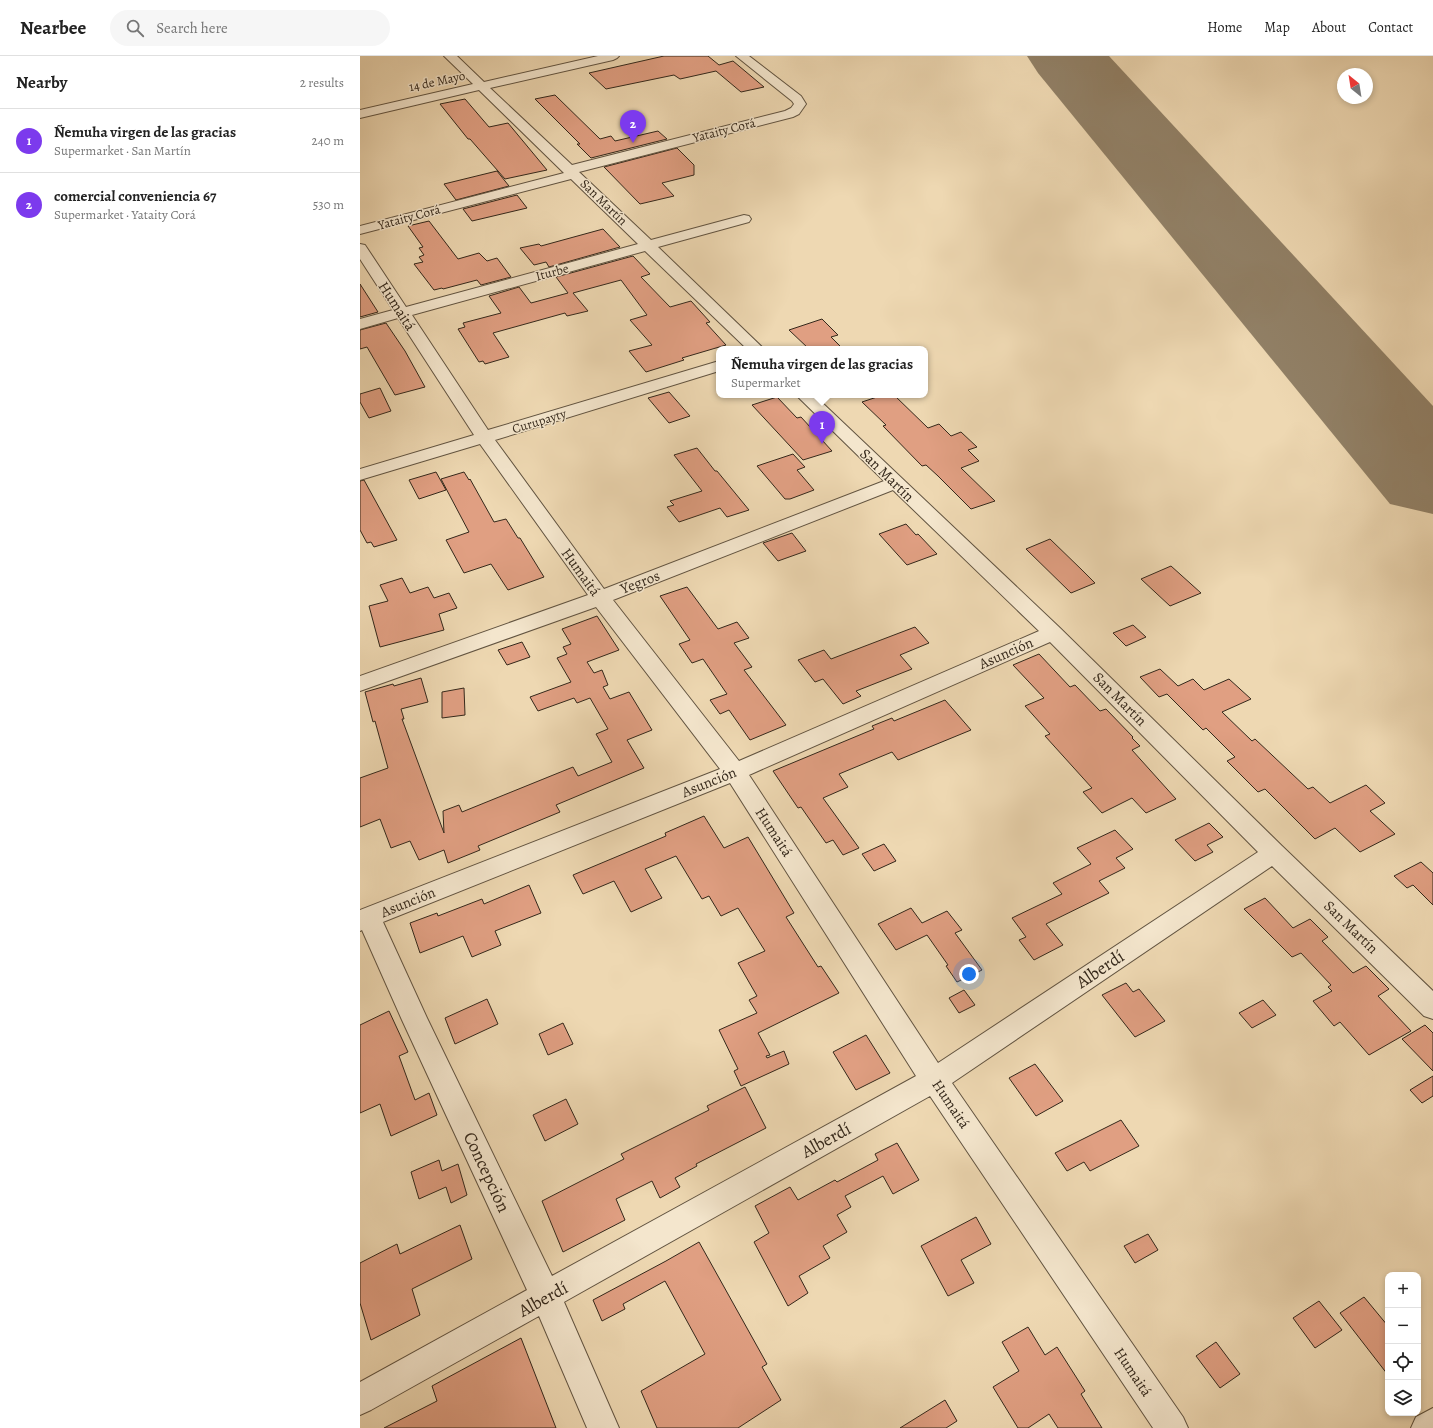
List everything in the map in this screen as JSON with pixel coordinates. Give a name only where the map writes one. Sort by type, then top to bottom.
[{"type":"street","name":"San Martín","points":[[450,56],[753,346]]},
{"type":"street","name":"14 de Mayo","points":[[360,114],[613,56]]},
{"type":"street","name":"Yataity Corá","points":[[360,230],[789,114],[799,107],[800,104],[797,98],[742,56]]},
{"type":"street","name":"Iturbe","points":[[360,324],[744,219]]},
{"type":"street","name":"Humaitá","points":[[360,248],[484,437],[600,598],[735,772],[934,1080],[1172,1428]]},
{"type":"street","name":"Curupayty","points":[[360,475],[716,367]]},
{"type":"street","name":"San Martín","points":[[807,398],[1053,632],[1274,853],[1433,1008]]},
{"type":"street","name":"Yegros","points":[[360,684],[600,598],[895,483]]},
{"type":"street","name":"Asunción","points":[[364,920],[735,772],[1053,632]]},
{"type":"street","name":"Alberdí","points":[[360,1400],[934,1080],[1274,853]]},
{"type":"street","name":"Concepción","points":[[364,920],[415,1020],[546,1297],[603,1428]]},
{"type":"street","points":[[1427,1428],[1433,1424]]},
{"type":"building","points":[[664,56],[708,56],[719,65],[733,61],[764,87],[741,92],[716,71],[680,79],[674,75],[606,89],[589,73]]},
{"type":"building","points":[[555,95],[600,139],[611,136],[615,141],[658,131],[667,139],[591,158],[577,144],[580,144],[535,99]]},
{"type":"building","points":[[465,99],[489,127],[508,123],[547,170],[505,179],[470,139],[468,139],[440,104]]},
{"type":"building","points":[[677,148],[694,165],[694,175],[662,183],[674,196],[640,204],[604,167]]},
{"type":"building","points":[[497,171],[509,186],[456,200],[444,184]]},
{"type":"building","points":[[517,195],[527,208],[472,221],[463,209]]},
{"type":"building","points":[[429,221],[458,259],[479,253],[487,261],[497,258],[511,277],[481,285],[477,280],[434,290],[414,264],[423,262],[419,257],[424,255],[419,248],[423,247],[408,226]]},
{"type":"building","points":[[603,229],[620,247],[549,267],[546,262],[534,265],[520,248],[539,244],[541,246]]},
{"type":"building","points":[[633,256],[650,274],[641,277],[670,307],[691,301],[710,322],[706,323],[726,345],[716,346],[716,348],[682,358],[684,360],[646,372],[629,351],[652,345],[630,320],[647,315],[621,280],[573,293],[588,311],[567,316],[565,313],[493,333],[509,357],[485,364],[483,361],[479,362],[458,329],[465,327],[463,323],[501,313],[489,296],[519,287],[531,303],[568,293],[556,277]]},
{"type":"building","points":[[360,284],[378,312],[360,317]]},
{"type":"building","points":[[822,319],[838,335],[831,337],[840,346],[806,346],[789,330]]},
{"type":"building","points":[[386,323],[405,351],[425,387],[395,395],[367,347],[360,349],[360,330]]},
{"type":"building","points":[[380,388],[391,411],[369,418],[360,402],[360,394]]},
{"type":"building","points":[[669,392],[690,416],[669,423],[648,398]]},
{"type":"building","points":[[778,398],[797,418],[801,417],[832,451],[803,460],[752,405]]},
{"type":"building","points":[[874,398],[897,398],[928,428],[939,424],[951,436],[961,432],[977,447],[968,450],[979,461],[961,468],[995,501],[971,509],[926,465],[922,466],[883,426],[886,425],[862,402]]},
{"type":"building","points":[[697,448],[749,510],[727,517],[720,508],[679,522],[667,507],[674,505],[670,501],[702,491],[674,455]]},
{"type":"building","points":[[793,454],[805,467],[797,470],[814,490],[790,499],[785,499],[757,466]]},
{"type":"building","points":[[436,472],[446,490],[419,499],[409,480]]},
{"type":"building","points":[[464,472],[469,480],[470,479],[494,522],[506,519],[518,538],[520,538],[544,577],[508,590],[491,564],[464,573],[446,540],[469,532],[441,479]]},
{"type":"building","points":[[364,480],[397,540],[374,547],[371,542],[367,543],[360,530],[360,481]]},
{"type":"building","points":[[906,524],[937,554],[907,565],[879,534]]},
{"type":"building","points":[[792,533],[806,551],[778,561],[763,543]]},
{"type":"building","points":[[1050,539],[1095,583],[1071,593],[1026,549]]},
{"type":"building","points":[[1171,566],[1201,593],[1170,606],[1141,579]]},
{"type":"building","points":[[402,578],[410,593],[428,587],[434,598],[449,593],[457,608],[439,614],[444,630],[380,647],[369,606],[388,601],[380,585]]},
{"type":"building","points":[[687,587],[718,629],[737,622],[749,638],[734,643],[752,667],[744,670],[786,725],[750,740],[729,710],[720,714],[710,700],[727,694],[703,659],[692,663],[679,644],[690,640],[660,596]]},
{"type":"building","points":[[597,616],[619,650],[587,662],[594,673],[602,670],[608,685],[603,687],[610,699],[629,692],[652,730],[627,740],[644,768],[556,805],[560,812],[478,846],[480,850],[448,863],[444,850],[419,860],[410,841],[391,848],[380,819],[360,827],[360,778],[388,768],[365,692],[393,684],[394,686],[421,678],[428,702],[401,709],[404,719],[402,719],[444,833],[443,811],[459,805],[462,812],[573,767],[578,776],[612,762],[596,734],[608,729],[590,698],[577,703],[574,698],[538,711],[530,697],[571,682],[557,658],[567,654],[563,647],[571,644],[562,629]]},
{"type":"building","points":[[1133,625],[1146,637],[1126,646],[1113,633]]},
{"type":"building","points":[[915,627],[929,643],[900,655],[912,669],[856,691],[861,696],[843,704],[823,679],[815,682],[798,660],[824,650],[831,659]]},
{"type":"building","points":[[522,642],[530,657],[507,665],[498,650]]},
{"type":"building","points":[[1039,654],[1070,687],[1075,685],[1100,711],[1106,709],[1133,737],[1132,738],[1140,746],[1132,750],[1176,799],[1146,813],[1132,798],[1102,813],[1083,792],[1092,788],[1045,736],[1050,734],[1025,706],[1044,698],[1013,665]]},
{"type":"building","points":[[1160,669],[1178,686],[1193,679],[1204,690],[1229,679],[1251,699],[1222,712],[1252,741],[1255,739],[1308,789],[1313,787],[1330,803],[1366,785],[1385,803],[1370,811],[1395,834],[1360,852],[1335,828],[1315,839],[1265,789],[1258,792],[1227,761],[1235,757],[1206,728],[1203,730],[1167,694],[1159,697],[1140,677]]},
{"type":"building","points":[[464,688],[465,715],[442,718],[442,692]]},
{"type":"building","points":[[945,700],[971,730],[898,760],[892,752],[839,774],[848,787],[823,798],[859,848],[843,855],[833,840],[826,843],[801,807],[798,808],[773,771],[874,729],[872,726],[892,718],[894,721]]},
{"type":"building","points":[[704,816],[724,848],[748,837],[794,913],[786,917],[818,967],[821,966],[839,993],[758,1033],[770,1055],[766,1056],[767,1058],[784,1051],[789,1064],[741,1086],[734,1071],[738,1069],[719,1030],[757,1013],[749,1000],[757,996],[738,963],[765,951],[738,908],[721,916],[709,896],[702,899],[676,856],[645,869],[662,898],[631,912],[614,881],[583,894],[573,875],[666,836],[665,833]]},
{"type":"building","points":[[1209,823],[1223,837],[1207,845],[1213,852],[1195,861],[1175,840]]},
{"type":"building","points":[[1115,830],[1133,849],[1116,858],[1125,868],[1099,881],[1109,893],[1046,924],[1063,945],[1034,960],[1019,940],[1026,937],[1012,918],[1062,894],[1053,883],[1091,864],[1077,848]]},
{"type":"building","points":[[884,844],[896,861],[874,871],[862,854]]},
{"type":"building","points":[[1421,862],[1433,873],[1433,905],[1413,885],[1407,888],[1394,876]]},
{"type":"building","points":[[529,885],[541,913],[495,931],[501,945],[472,957],[463,936],[420,953],[410,923],[437,913],[438,916],[482,899],[484,904]]},
{"type":"building","points":[[1265,898],[1293,928],[1310,919],[1328,937],[1322,941],[1353,973],[1366,966],[1389,989],[1378,996],[1411,1031],[1369,1055],[1340,1022],[1334,1026],[1313,1001],[1332,991],[1328,987],[1331,985],[1301,953],[1292,957],[1244,909]]},
{"type":"building","points":[[911,908],[922,923],[947,911],[962,930],[955,933],[982,970],[957,982],[946,966],[948,965],[927,935],[896,950],[878,924]]},
{"type":"building","points":[[1126,983],[1133,992],[1139,989],[1165,1021],[1135,1037],[1102,995]]},
{"type":"building","points":[[964,990],[975,1005],[959,1013],[949,998]]},
{"type":"building","points":[[487,999],[498,1024],[455,1044],[445,1018]]},
{"type":"building","points":[[1263,1000],[1276,1015],[1252,1028],[1239,1013]]},
{"type":"building","points":[[389,1011],[408,1052],[399,1056],[415,1100],[429,1093],[437,1115],[391,1136],[380,1104],[360,1113],[360,1025]]},
{"type":"building","points":[[563,1023],[573,1044],[548,1055],[539,1034]]},
{"type":"building","points":[[1425,1025],[1433,1033],[1433,1071],[1402,1039]]},
{"type":"building","points":[[866,1035],[890,1073],[856,1090],[833,1052]]},
{"type":"building","points":[[1035,1064],[1063,1101],[1036,1116],[1009,1078]]},
{"type":"building","points":[[1433,1076],[1433,1096],[1422,1103],[1410,1090]]},
{"type":"building","points":[[745,1087],[766,1128],[696,1164],[697,1166],[675,1178],[680,1187],[660,1198],[652,1181],[616,1199],[625,1220],[563,1252],[542,1201],[624,1159],[621,1154],[709,1110],[707,1106]]},
{"type":"building","points":[[566,1099],[578,1124],[545,1141],[533,1115]]},
{"type":"building","points":[[1121,1120],[1139,1146],[1090,1171],[1084,1162],[1067,1171],[1055,1153]]},
{"type":"building","points":[[897,1143],[919,1180],[893,1194],[883,1176],[845,1196],[851,1207],[837,1215],[847,1232],[823,1246],[830,1258],[799,1276],[808,1293],[788,1306],[754,1242],[769,1233],[755,1206],[790,1187],[798,1200],[835,1180],[837,1182],[878,1160],[875,1154]]},
{"type":"building","points":[[439,1160],[442,1171],[458,1164],[467,1195],[451,1203],[446,1187],[419,1199],[411,1172]]},
{"type":"building","points":[[976,1217],[991,1244],[961,1260],[974,1283],[948,1296],[921,1246]]},
{"type":"building","points":[[460,1225],[472,1259],[412,1289],[420,1315],[371,1340],[360,1303],[360,1263],[397,1244],[400,1254]]},
{"type":"building","points":[[1148,1234],[1158,1250],[1135,1263],[1124,1246]]},
{"type":"building","points":[[699,1242],[767,1364],[762,1367],[781,1400],[738,1428],[657,1428],[641,1391],[705,1354],[665,1281],[623,1304],[625,1309],[602,1321],[593,1300]]},
{"type":"building","points":[[1364,1297],[1385,1322],[1385,1371],[1340,1313]]},
{"type":"building","points":[[1319,1301],[1342,1330],[1315,1348],[1293,1318]]},
{"type":"building","points":[[1028,1327],[1045,1355],[1057,1347],[1085,1391],[1081,1394],[1102,1428],[1058,1428],[1049,1414],[1028,1428],[1018,1428],[993,1387],[1019,1371],[1002,1342]]},
{"type":"building","points":[[521,1338],[556,1428],[384,1428],[437,1401],[432,1386]]},
{"type":"building","points":[[1216,1342],[1240,1374],[1220,1388],[1196,1356]]},
{"type":"building","points":[[945,1400],[957,1421],[946,1428],[900,1428]]},
{"type":"runway","points":[[1066,56],[1433,478]]},
{"type":"place","name":"comercial conveniencia 67","points":[[633,143]]},
{"type":"place","name":"Ñemuha virgen de las gracias","points":[[822,444]]}]
